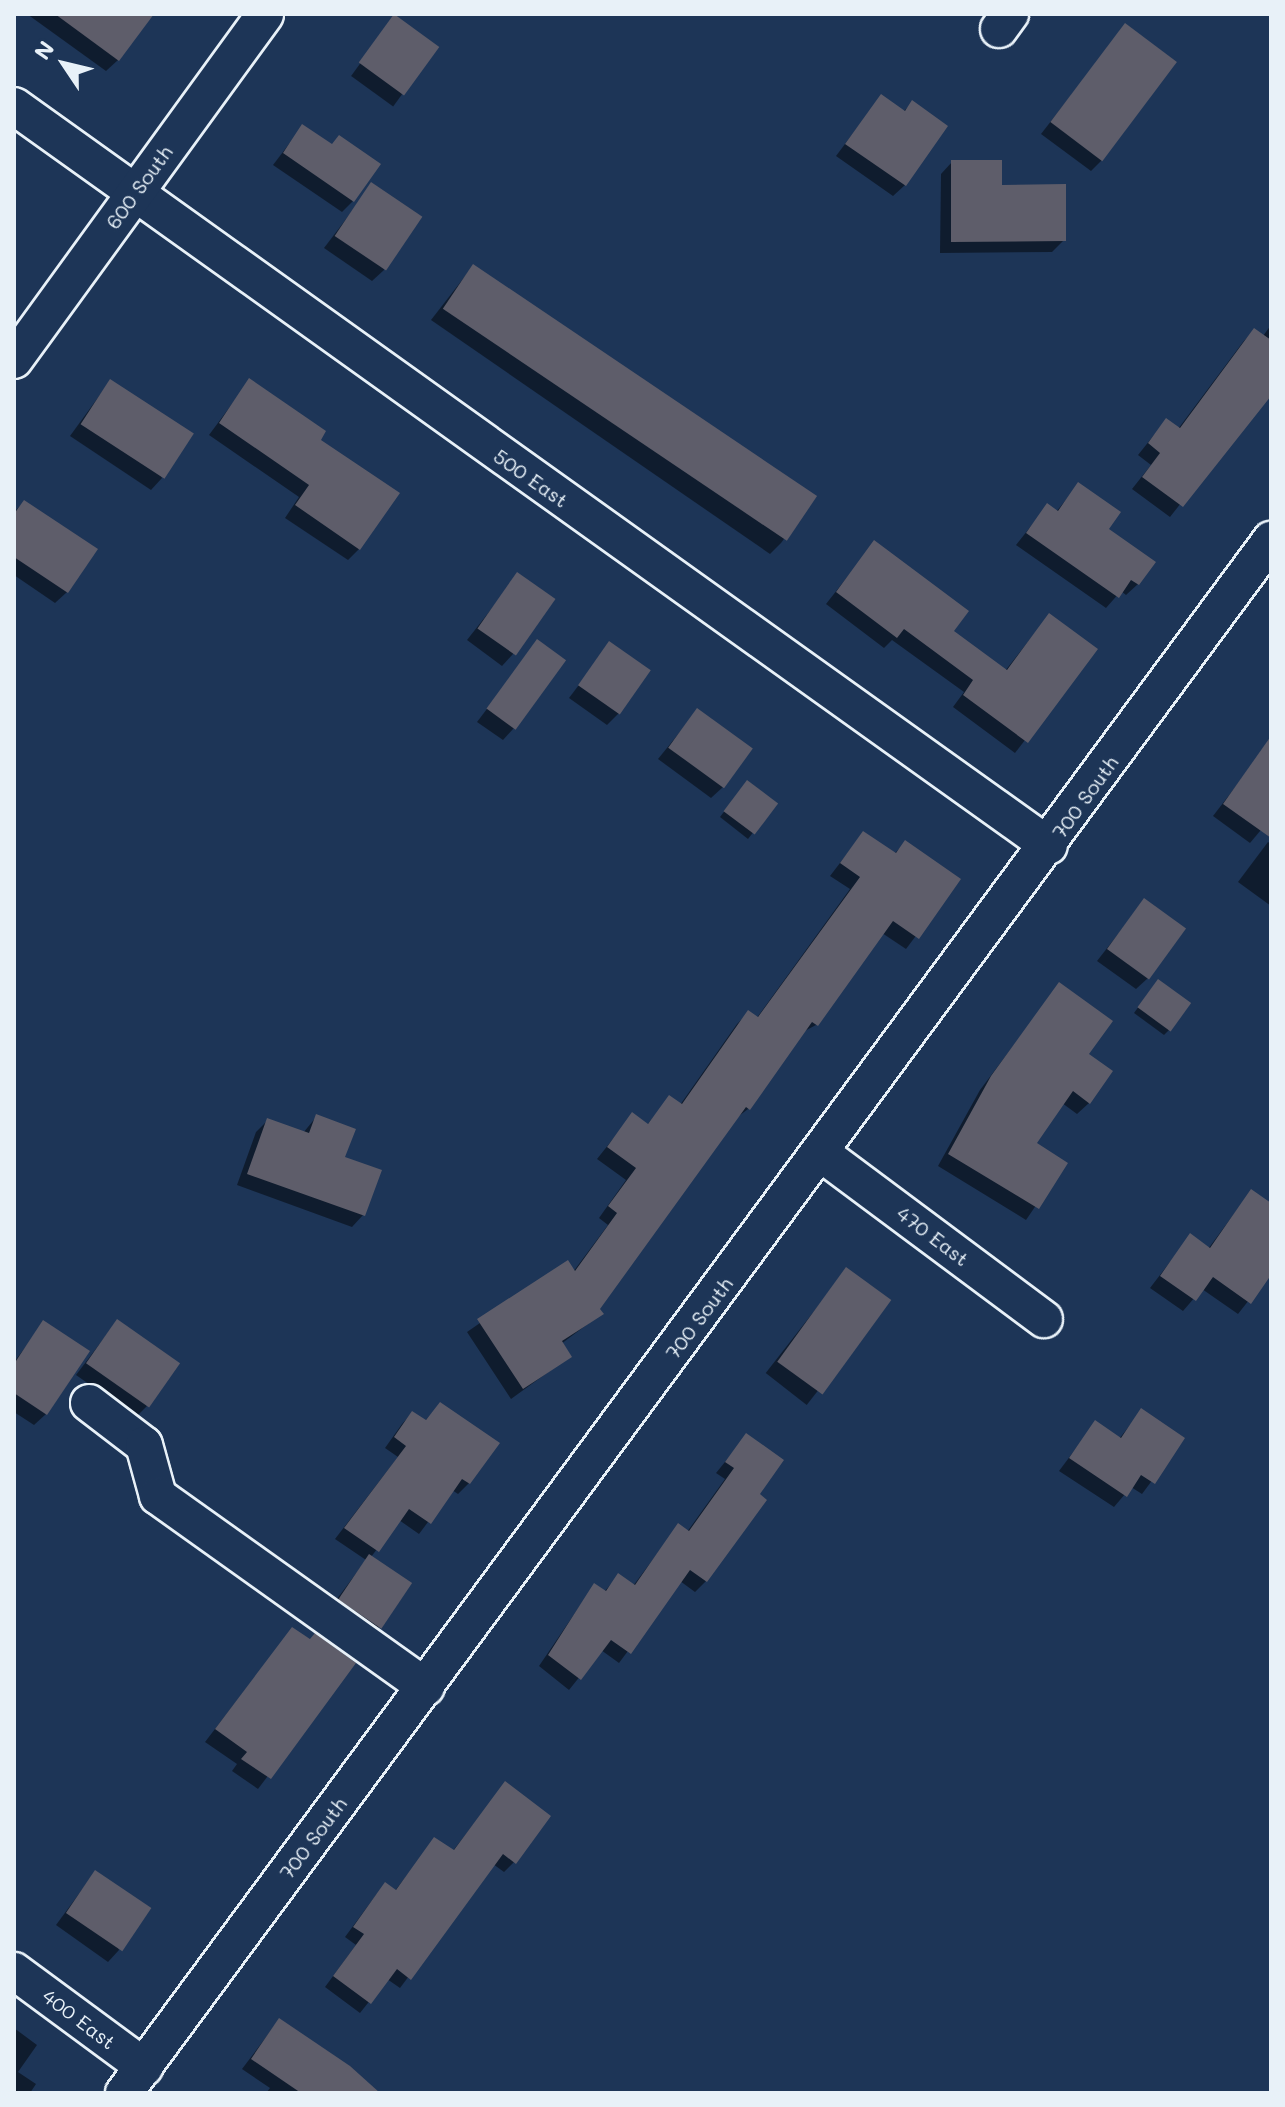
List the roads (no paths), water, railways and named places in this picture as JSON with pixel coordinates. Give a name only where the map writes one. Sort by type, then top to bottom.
[{"type":"street","name":"600 South","points":[[14,360],[265,14]]},
{"type":"street","name":"500 East","points":[[14,106],[133,195],[1049,846]]},
{"type":"street","name":"700 South","points":[[134,2080],[1049,846],[1271,540]]},
{"type":"street","name":"470 East","points":[[821,1153],[1044,1319]]},
{"type":"street","points":[[89,1403],[144,1445],[158,1496],[426,1687]]},
{"type":"street","name":"400 East","points":[[14,1971],[134,2080]]}]
